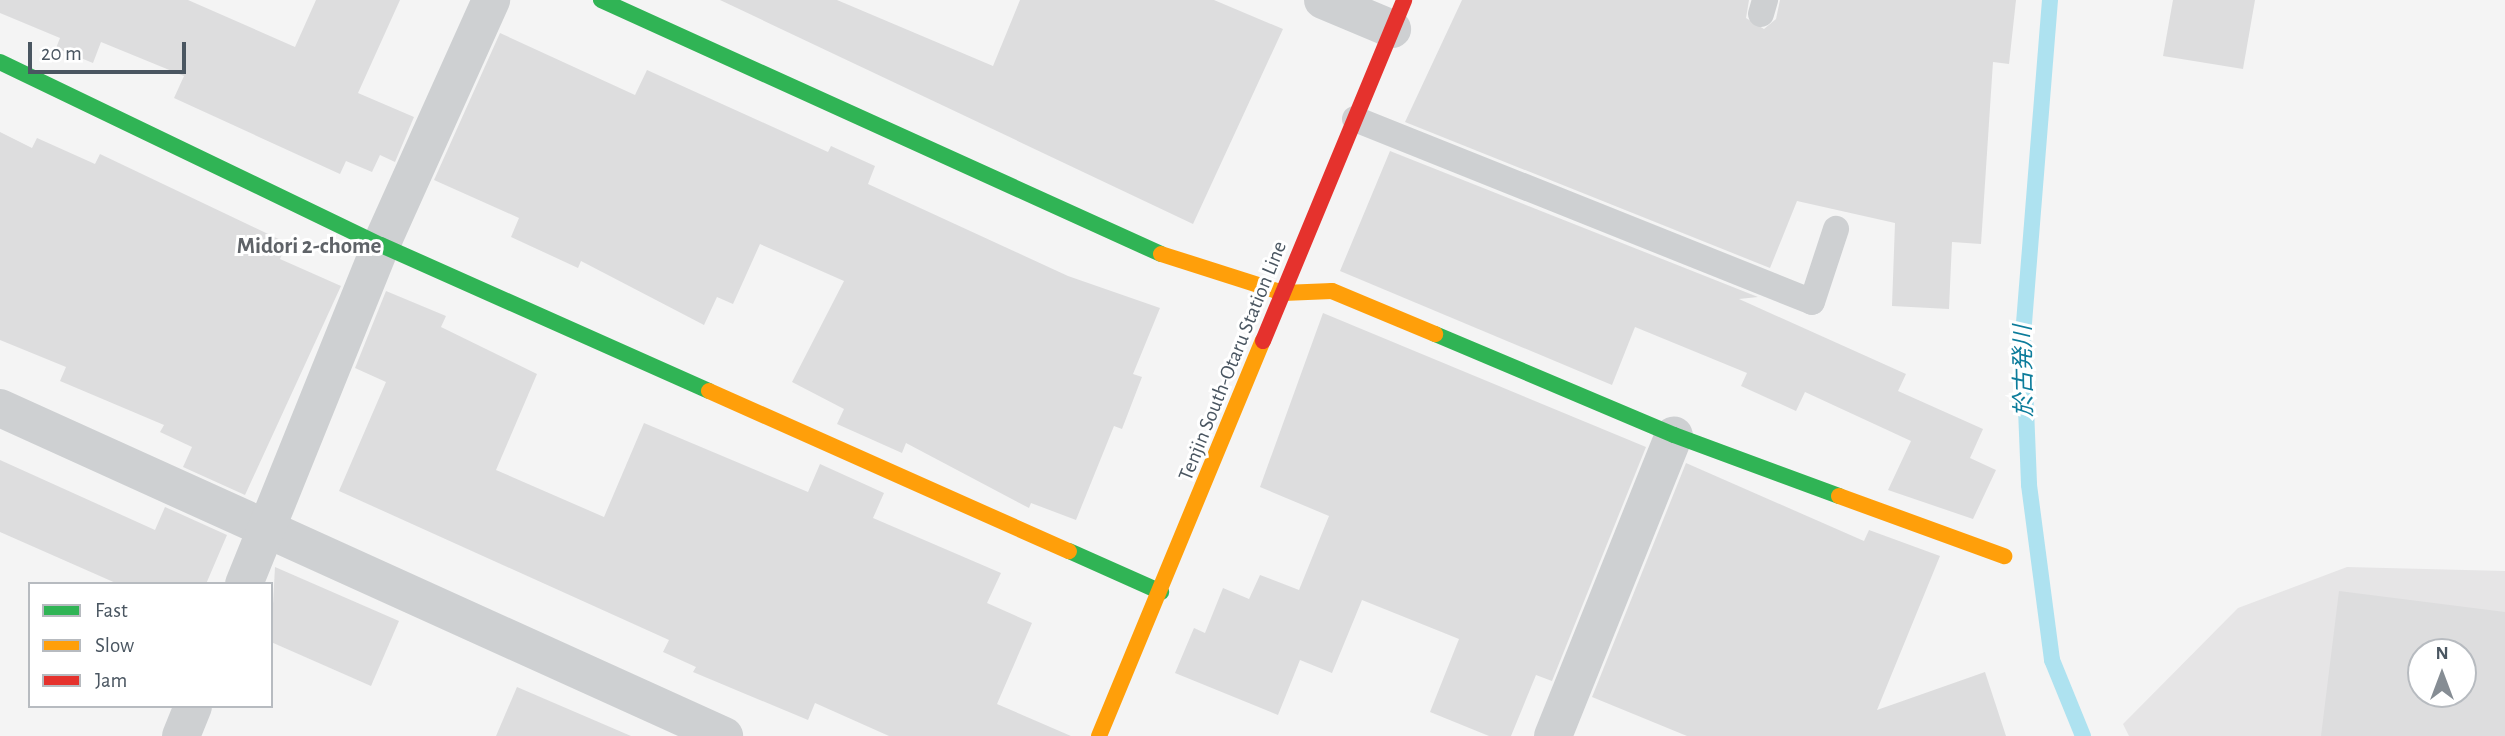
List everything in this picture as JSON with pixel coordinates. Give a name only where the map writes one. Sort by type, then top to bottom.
[{"type":"street","points":[[245,582],[381,245],[491,0]]},
{"type":"street","points":[[601,0],[1187,266],[1283,293],[1332,291],[1674,435],[2004,556]]},
{"type":"street","points":[[1323,0],[1398,14]]},
{"type":"street","name":"Tenjin South-Otaru Station Line","points":[[1099,736],[1161,592],[1398,14]]},
{"type":"street","points":[[0,62],[381,245],[1161,592]]},
{"type":"street","points":[[0,408],[265,532],[724,736]]},
{"type":"street","points":[[1553,736],[1674,435]]},
{"type":"street","points":[[181,736],[192,708]]},
{"type":"lane","points":[[1355,119],[1812,302],[1836,229]]},
{"type":"shaded area","points":[[2347,567],[2505,571],[2505,736],[2129,736],[2123,724],[2238,608]]},
{"type":"building","points":[[0,0],[188,0],[295,47],[316,0],[400,0],[358,93],[414,117],[395,162],[380,155],[372,172],[346,161],[340,174],[174,98],[184,76],[101,42],[93,63],[56,48],[60,38],[0,13]]},
{"type":"building","points":[[720,0],[837,0],[993,66],[1020,0],[1214,0],[1283,29],[1193,224]]},
{"type":"building","points":[[1462,0],[1749,0],[1746,18],[1764,29],[1776,19],[1780,0],[2016,0],[2009,64],[1993,62],[1981,244],[1952,242],[1949,309],[1892,306],[1895,223],[1797,201],[1770,268],[1405,122]]},
{"type":"building","points":[[2173,0],[2255,0],[2243,69],[2163,56]]},
{"type":"building","points":[[500,33],[635,95],[647,70],[828,152],[831,146],[875,166],[868,184],[1068,276],[1160,308],[1133,374],[1142,377],[1122,429],[1114,426],[1076,520],[1031,503],[1029,508],[906,443],[902,453],[837,424],[844,409],[792,382],[844,281],[760,244],[733,304],[717,297],[704,325],[581,261],[578,268],[511,237],[519,218],[434,180]]},
{"type":"building","points":[[0,132],[32,148],[37,138],[95,164],[100,154],[287,243],[280,259],[341,286],[245,495],[183,467],[192,447],[160,432],[164,425],[60,381],[66,367],[0,340]]},
{"type":"building","points":[[1390,151],[1758,297],[1739,299],[1906,374],[1898,391],[1983,429],[1970,458],[1996,470],[1973,519],[1888,490],[1911,441],[1805,392],[1796,411],[1741,386],[1747,373],[1635,327],[1612,385],[1340,271]]},
{"type":"building","points":[[386,291],[446,316],[441,327],[537,374],[496,470],[604,517],[644,423],[808,492],[820,464],[884,493],[873,518],[1001,573],[987,603],[1032,623],[997,704],[1071,736],[889,736],[815,703],[808,720],[693,672],[696,667],[663,652],[669,640],[339,491],[386,382],[355,368]]},
{"type":"building","points":[[1323,313],[1646,447],[1552,681],[1536,675],[1511,736],[1489,736],[1430,712],[1459,639],[1362,600],[1332,673],[1300,660],[1278,715],[1175,673],[1194,628],[1205,633],[1223,588],[1249,599],[1260,575],[1299,590],[1329,516],[1260,487]]},
{"type":"building","points":[[0,460],[155,530],[165,507],[227,535],[207,582],[113,582],[0,532]]},
{"type":"building","points":[[1686,463],[1864,541],[1869,530],[1940,556],[1877,710],[1985,672],[2006,736],[1687,736],[1592,697]]},
{"type":"building","points":[[275,567],[399,621],[371,686],[273,643]]},
{"type":"building","points":[[2339,591],[2505,612],[2505,736],[2321,736]]},
{"type":"building","points":[[517,687],[631,736],[496,736]]},
{"type":"waterway","name":"於古発川","points":[[2050,0],[2023,334],[2029,485],[2052,660],[2083,736]]},
{"type":"traffic: fast","points":[[601,0],[1161,254]]},
{"type":"traffic: fast","points":[[0,62],[381,245],[709,391]]},
{"type":"traffic: fast","points":[[1435,334],[1674,435],[1839,496]]},
{"type":"traffic: fast","points":[[1069,551],[1161,592]]},
{"type":"traffic: slow","points":[[1161,254],[1283,293],[1332,291],[1435,334]]},
{"type":"traffic: slow","points":[[1099,736],[1263,341]]},
{"type":"traffic: slow","points":[[709,391],[1069,551]]},
{"type":"traffic: slow","points":[[1839,496],[2004,556]]},
{"type":"traffic: jam","points":[[1263,341],[1404,0]]},
{"type":"district","name":"Midori 2-chome","points":[[309,247]]}]
